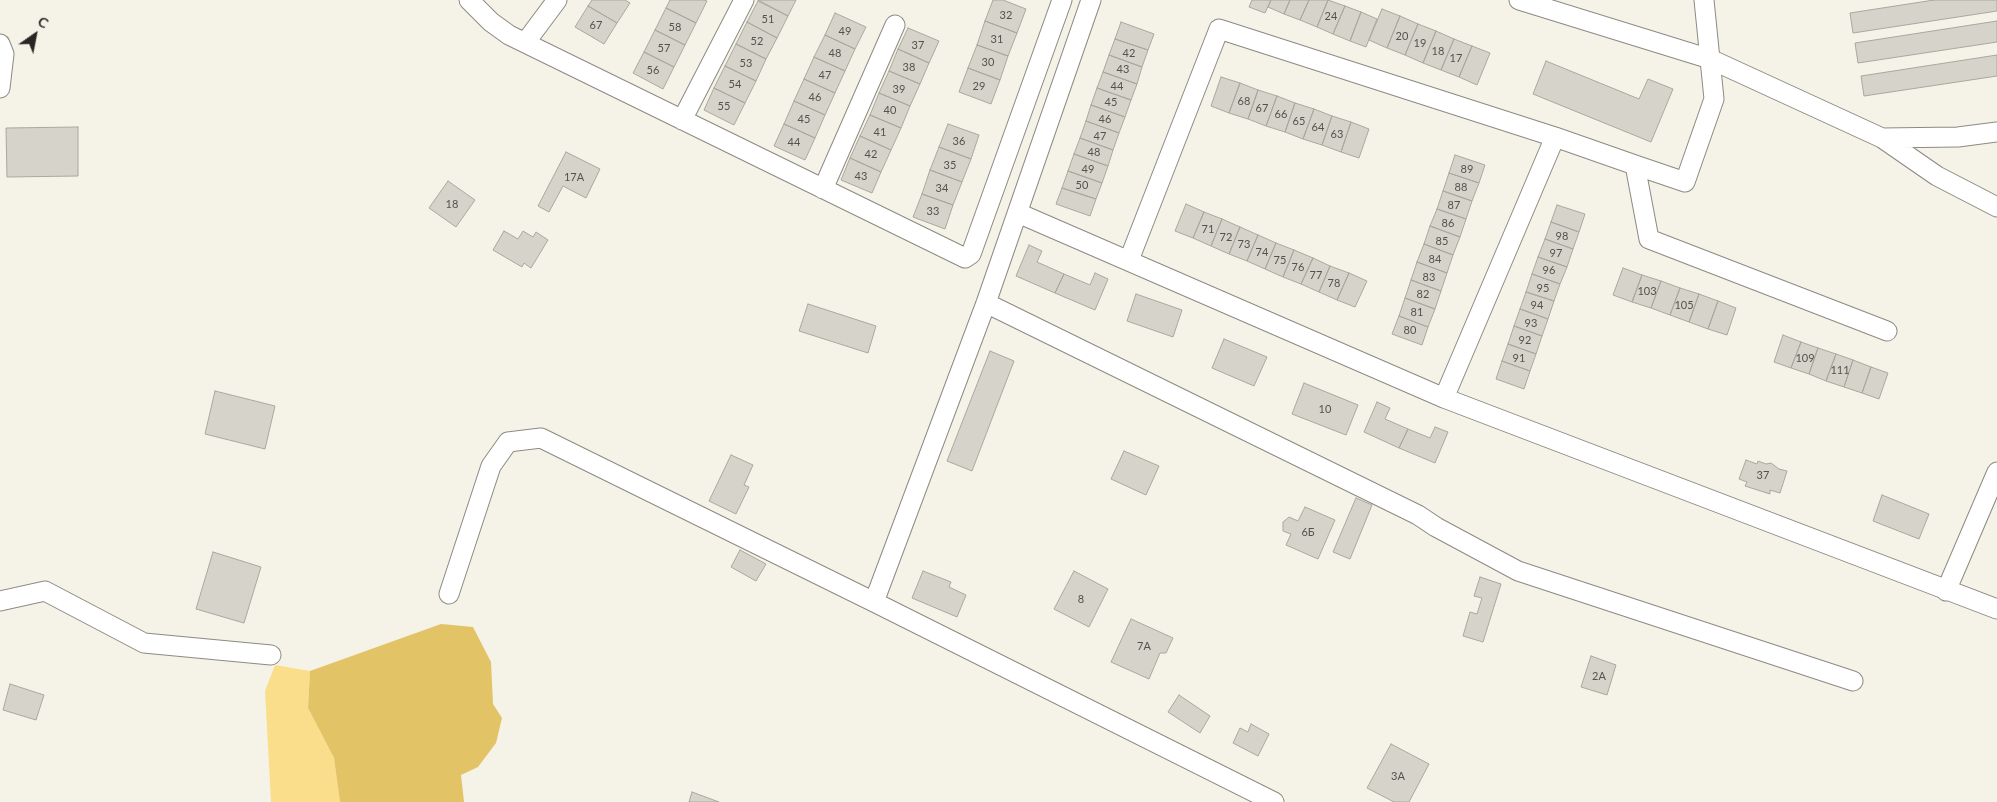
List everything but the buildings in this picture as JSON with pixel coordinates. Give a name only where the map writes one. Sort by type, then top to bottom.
[{"type":"street","points":[[469,0],[491,22],[509,35],[961,257],[969,256],[1062,0]]},
{"type":"street","points":[[525,43],[557,0]]},
{"type":"street","points":[[682,120],[744,0]]},
{"type":"street","points":[[874,602],[986,303],[1091,0]]},
{"type":"street","points":[[1519,0],[1710,59],[1882,138],[1937,176],[1997,206]]},
{"type":"street","points":[[1129,260],[1219,29],[1555,136],[1685,182],[1714,99],[1704,0]]},
{"type":"street","points":[[823,189],[896,25]]},
{"type":"street","points":[[0,44],[4,54],[0,88]]},
{"type":"street","points":[[1882,138],[1958,137],[1997,132]]},
{"type":"street","points":[[1444,398],[1555,136]]},
{"type":"street","points":[[1635,165],[1649,239],[1887,331]]},
{"type":"street","points":[[1018,213],[1444,398],[1997,609]]},
{"type":"street","points":[[986,303],[1418,515],[1436,527],[1518,570],[1853,681]]},
{"type":"street","points":[[449,594],[492,466],[508,442],[540,438],[1274,802]]},
{"type":"street","points":[[1946,591],[1997,472]]},
{"type":"street","points":[[0,601],[45,591],[144,643],[271,654]]},
{"type":"shaded area","points":[[441,624],[473,627],[491,662],[493,704],[502,718],[496,743],[478,767],[461,775],[464,802],[340,802],[334,758],[308,708],[310,671]]},
{"type":"shaded area","points":[[275,665],[310,671],[308,708],[334,758],[340,802],[271,802],[265,691]]}]
